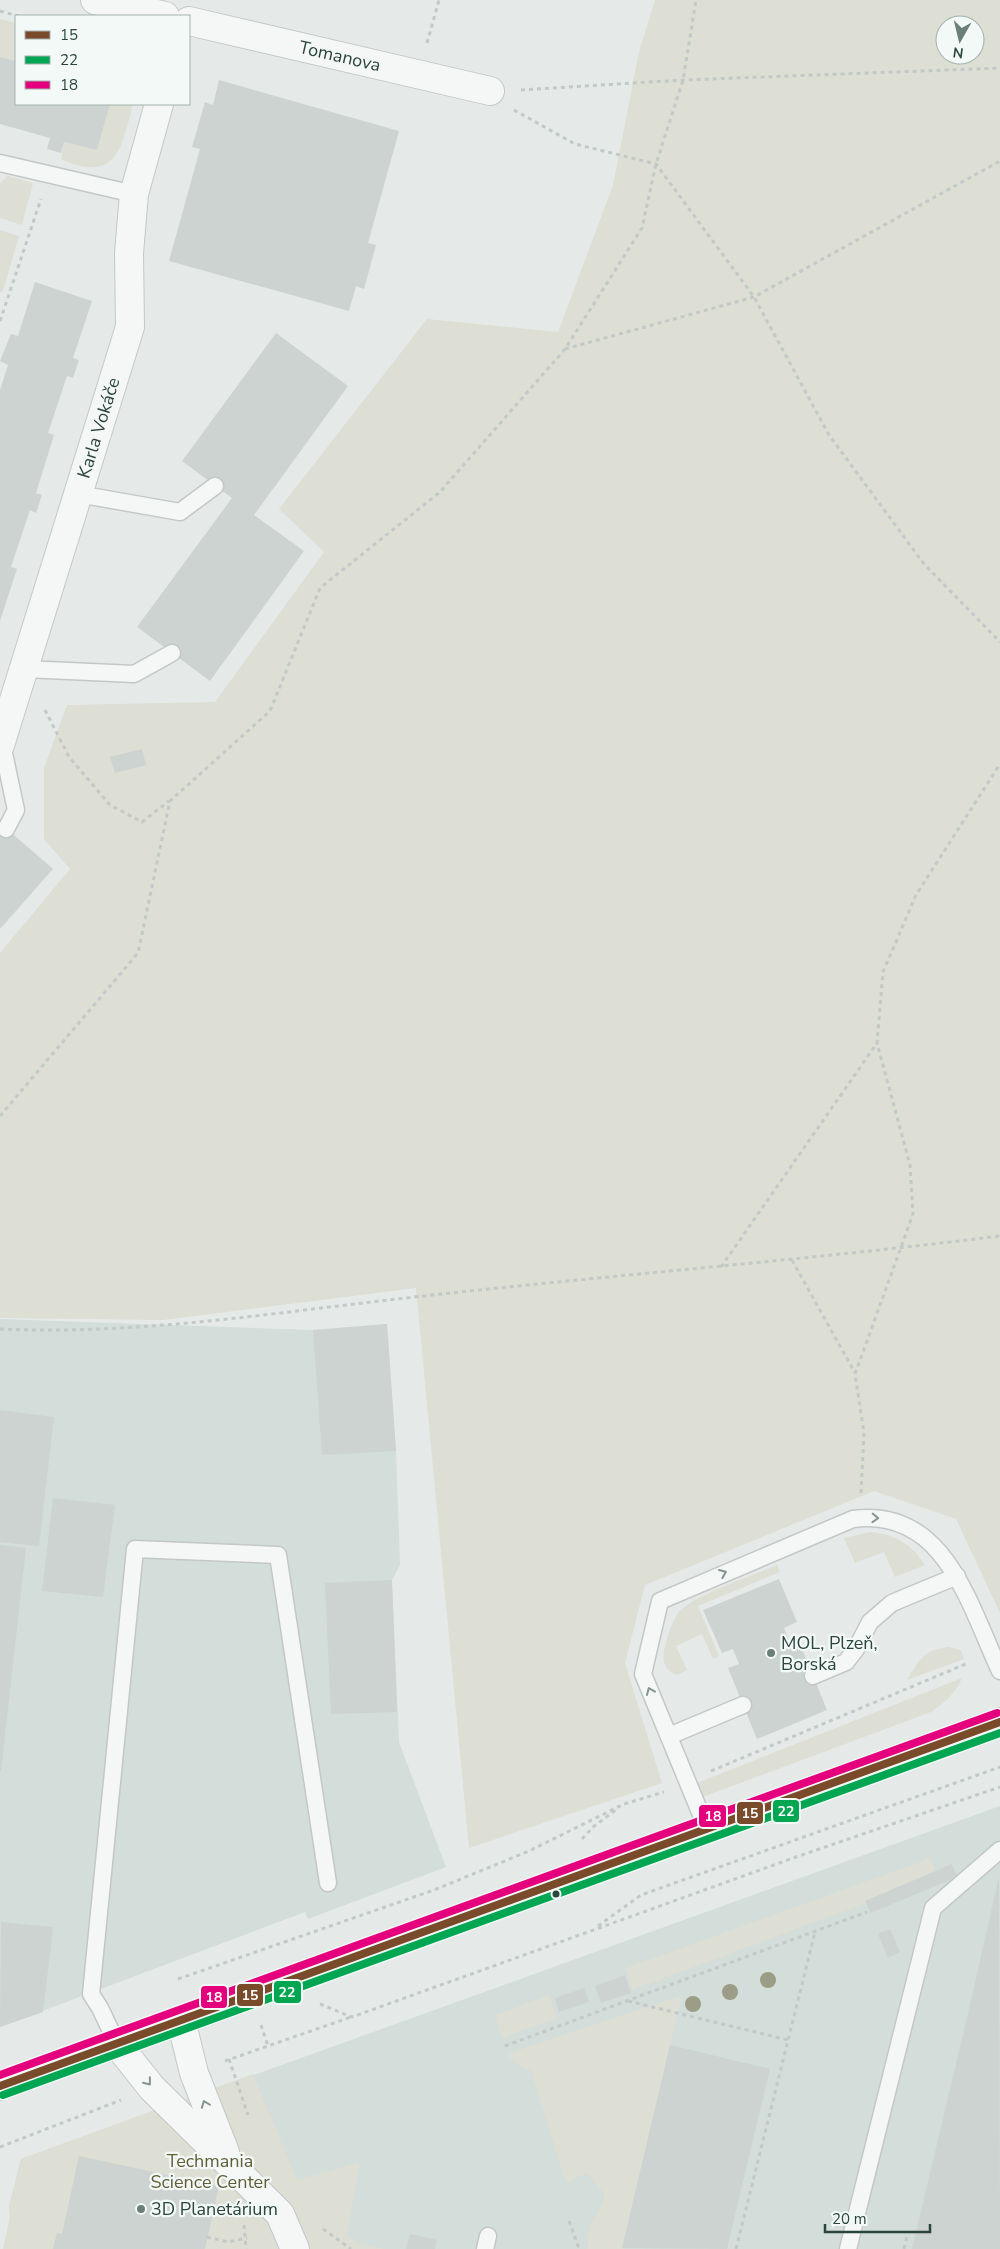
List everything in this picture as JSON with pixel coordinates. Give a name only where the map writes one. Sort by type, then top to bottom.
[{"type":"street","points":[[100,1],[162,15]]},
{"type":"street","name":"Tomanova","points":[[190,22],[490,91]]},
{"type":"street","name":"Karla Vokáče","points":[[1,744],[130,327],[129,253],[134,194],[158,105]]},
{"type":"street","points":[[0,2086],[1000,1722]]},
{"type":"street","points":[[181,2020],[194,2072],[230,2165]]},
{"type":"street","points":[[118,2044],[152,2088],[280,2214],[295,2249]]},
{"type":"lane","points":[[0,163],[134,194]]},
{"type":"lane","points":[[78,494],[180,512],[215,486]]},
{"type":"lane","points":[[25,669],[134,674],[172,653]]},
{"type":"lane","points":[[1,744],[16,810],[6,828]]},
{"type":"lane","points":[[707,1829],[643,1674],[660,1601],[839,1524],[860,1518],[885,1518],[916,1532],[932,1542],[957,1576],[1000,1671]]},
{"type":"lane","points":[[118,2044],[100,2008],[90,1994],[136,1549],[278,1555],[328,1883]]},
{"type":"lane","points":[[813,1676],[846,1662],[856,1649],[870,1622],[892,1603],[957,1576]]},
{"type":"lane","points":[[669,1736],[743,1705]]},
{"type":"lane","points":[[848,2249],[933,1908],[1000,1850]]},
{"type":"path","points":[[435,14],[439,0]]},
{"type":"path","points":[[25,669],[69,757],[110,806],[142,822],[170,801],[270,711],[320,588],[440,492],[565,349],[642,228],[656,164],[683,80],[696,0]]},
{"type":"path","points":[[0,11],[15,15]]},
{"type":"path","points":[[490,91],[683,80],[1000,68]]},
{"type":"path","points":[[490,91],[509,107],[575,144],[656,164],[754,297],[830,435],[924,564],[1000,642]]},
{"type":"path","points":[[565,349],[754,297],[1000,161]]},
{"type":"path","points":[[0,321],[49,175]]},
{"type":"path","points":[[855,1374],[913,1214],[910,1165],[877,1043],[883,972],[916,895],[1000,764]]},
{"type":"path","points":[[0,1116],[138,953],[170,801]]},
{"type":"path","points":[[721,1267],[877,1043]]},
{"type":"path","points":[[0,1329],[118,1330],[229,1321],[397,1299],[792,1260],[1000,1236]]},
{"type":"path","points":[[792,1260],[855,1374],[864,1434],[860,1518]]},
{"type":"path","points":[[178,1978],[434,1890],[529,1851],[624,1804],[689,1784],[720,1766],[954,1670],[990,1650]]},
{"type":"path","points":[[593,1929],[641,1895],[1000,1767]]},
{"type":"path","points":[[275,1986],[352,2017],[593,1929],[1000,1787]]},
{"type":"path","points":[[505,2046],[867,1912]]},
{"type":"path","points":[[736,2249],[815,1931]]},
{"type":"path","points":[[627,2001],[788,2040]]},
{"type":"path","points":[[229,2059],[250,2123]]},
{"type":"path","points":[[569,2221],[579,2249]]},
{"type":"path","points":[[320,2227],[351,2249]]},
{"type":"path","points":[[904,2249],[907,2236]]},
{"type":"path","points":[[207,2238],[228,2242],[246,2238]]},
{"type":"shaded area","points":[[0,1319],[313,1330],[387,1324],[396,1451],[400,1565],[392,1580],[399,1742],[446,1867],[308,1919],[305,1912],[0,2027]]},
{"type":"shaded area","points":[[1000,1806],[1000,2249],[3,2249],[10,2218],[9,2207],[21,2159]]},
{"type":"green space","points":[[655,0],[1000,0],[1000,1613],[956,1519],[874,1491],[645,1585],[625,1663],[662,1783],[469,1848],[416,1288],[163,1320],[0,1318],[0,953],[70,869],[44,839],[44,768],[67,705],[215,702],[324,552],[279,509],[427,319],[558,332],[613,185],[639,52]]},
{"type":"green space","points":[[0,19],[15,23],[15,61],[0,57]]},
{"type":"green space","points":[[110,105],[133,105],[125,135],[120,148],[113,158],[105,164],[94,167],[80,166],[61,159],[64,142],[97,150]]},
{"type":"green space","points":[[8,176],[33,183],[22,225],[0,218],[0,183]]},
{"type":"green space","points":[[0,230],[19,236],[3,291],[0,293]]},
{"type":"green space","points":[[870,1532],[887,1535],[902,1541],[914,1551],[925,1565],[895,1577],[884,1552],[855,1563],[844,1538]]},
{"type":"green space","points":[[777,1565],[780,1572],[698,1606],[719,1656],[713,1659],[702,1634],[676,1646],[687,1670],[677,1675],[667,1668],[664,1663],[664,1651],[668,1636],[679,1612],[710,1592]]},
{"type":"green space","points":[[949,1647],[961,1650],[964,1659],[907,1680],[915,1666],[928,1653],[940,1648]]},
{"type":"green space","points":[[962,1678],[949,1698],[931,1712],[700,1798],[696,1792],[697,1783]]},
{"type":"green space","points":[[931,1858],[935,1871],[866,1901],[866,1903],[632,1990],[626,1968]]},
{"type":"green space","points":[[549,1995],[557,2018],[502,2038],[495,2015]]},
{"type":"green space","points":[[682,1995],[622,2248],[626,2249],[587,2249],[589,2228],[604,2201],[604,2194],[587,2173],[566,2183],[531,2071],[509,2059],[507,2054]]},
{"type":"green space","name":"Techmania Science Center","points":[[253,2074],[297,2180],[360,2162],[347,2236],[361,2244],[385,2249],[3,2249],[10,2218],[9,2207],[21,2159]]},
{"type":"building","points":[[0,57],[15,61],[15,105],[110,105],[97,150],[64,142],[61,153],[47,149],[50,138],[0,124]]},
{"type":"building","points":[[219,80],[399,131],[368,243],[376,245],[364,289],[356,286],[349,311],[169,261],[200,149],[192,147],[205,102],[213,105]]},
{"type":"building","points":[[35,282],[92,301],[73,358],[79,360],[73,378],[67,376],[48,433],[54,435],[36,493],[42,495],[36,513],[30,510],[11,567],[17,569],[0,621],[0,390],[8,365],[0,361],[11,334],[18,336]]},
{"type":"building","points":[[276,333],[348,386],[254,515],[304,551],[210,681],[137,627],[232,498],[182,461]]},
{"type":"building","points":[[142,749],[146,765],[115,773],[110,757]]},
{"type":"building","points":[[0,823],[53,869],[0,929]]},
{"type":"building","points":[[387,1324],[396,1451],[322,1455],[313,1330]]},
{"type":"building","points":[[0,1410],[54,1417],[39,1546],[0,1542]]},
{"type":"building","points":[[53,1498],[115,1505],[103,1597],[42,1591]]},
{"type":"building","points":[[0,1545],[26,1548],[1,1771],[0,1771]]},
{"type":"building","points":[[779,1579],[797,1622],[784,1628],[790,1643],[798,1639],[827,1710],[757,1739],[728,1668],[739,1664],[733,1649],[722,1653],[703,1610]]},
{"type":"building","points":[[392,1580],[397,1712],[331,1714],[325,1583]]},
{"type":"building","points":[[952,1864],[957,1877],[871,1913],[865,1901]]},
{"type":"building","points":[[999,1877],[1000,2249],[912,2249],[966,2022]]},
{"type":"building","points":[[1,1922],[53,1927],[43,2012],[0,2027]]},
{"type":"building","points":[[890,1929],[900,1952],[888,1958],[878,1934]]},
{"type":"building","points":[[625,1975],[631,1993],[601,2003],[595,1986]]},
{"type":"building","points":[[584,1988],[589,2002],[559,2012],[555,1998]]},
{"type":"building","points":[[670,2045],[770,2069],[727,2249],[622,2248]]},
{"type":"building","name":"3D Planetárium","points":[[79,2156],[219,2186],[205,2249],[53,2249],[57,2233],[62,2234]]},
{"type":"building","points":[[410,2234],[437,2240],[435,2249],[406,2249]]},
{"type":"transit line","name":"18","points":[[0,2075],[997,1713]]},
{"type":"transit line","name":"15","points":[[0,2086],[1000,1722]]},
{"type":"transit line","name":"22","points":[[3,2095],[1000,1733]]},
{"type":"place","name":"MOL, Plzeň, Borská","points":[[771,1653]]},
{"type":"place","name":"3D Planetárium","points":[[141,2209]]}]
